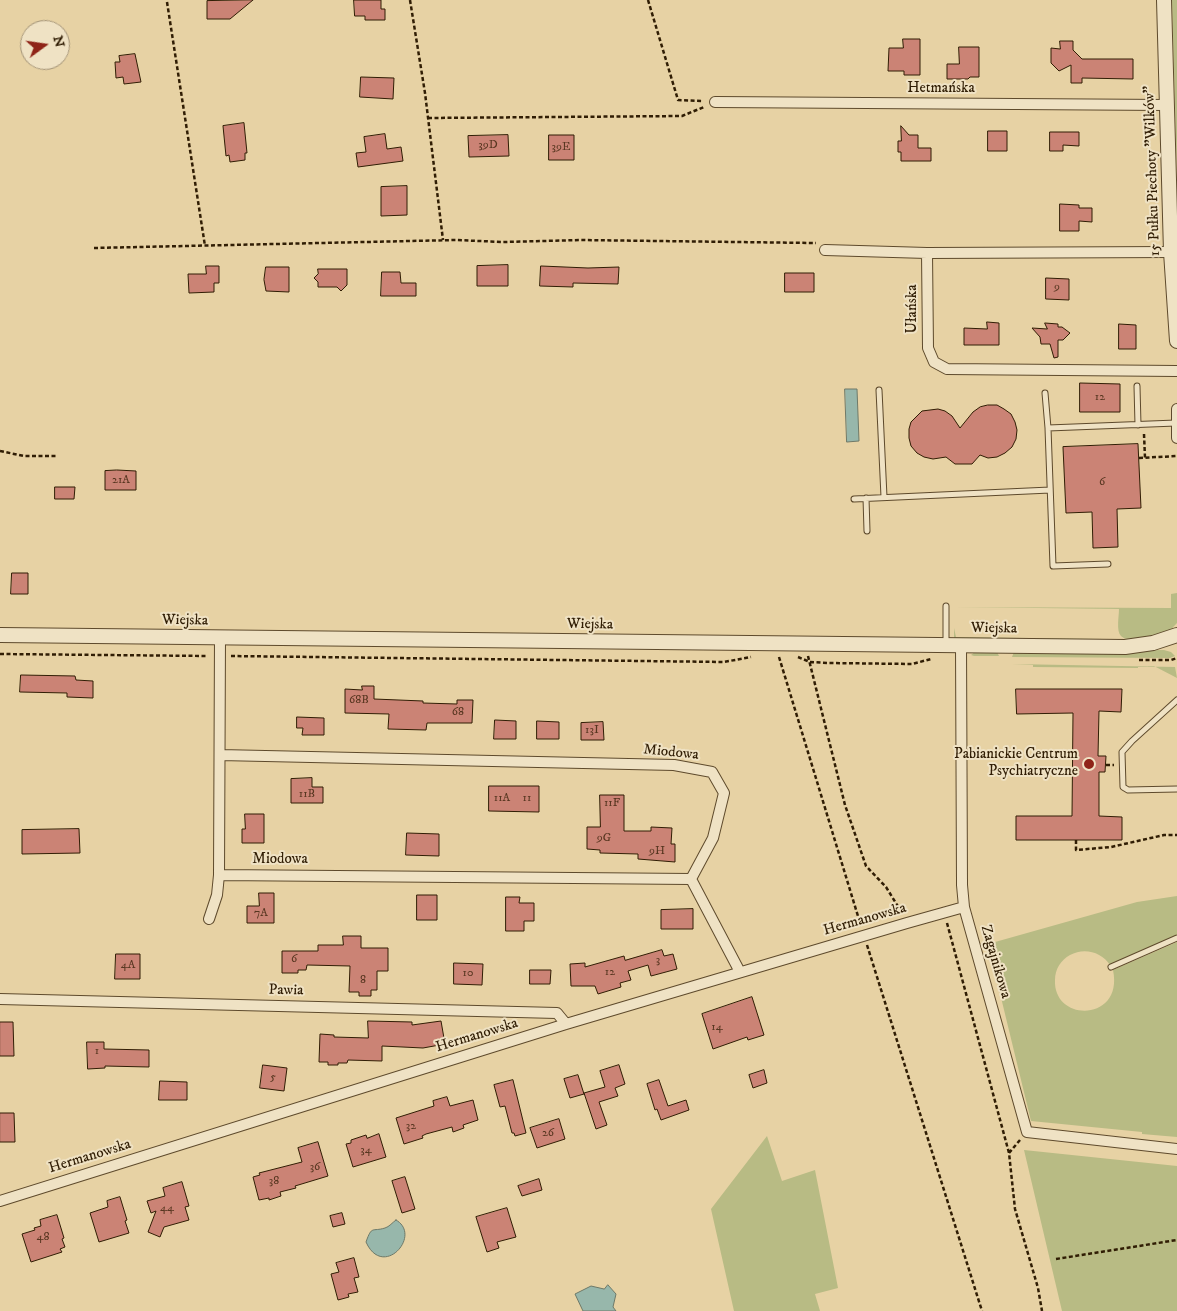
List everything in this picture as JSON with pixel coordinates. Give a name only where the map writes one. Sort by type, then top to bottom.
[{"type":"street","name":"15 Pułku Piechoty \"Wilków\"","points":[[1164,0],[1166,105],[1177,341]]},
{"type":"street","name":"Hetmańska","points":[[715,102],[1166,105]]},
{"type":"street","points":[[822,247],[928,253],[1172,252]]},
{"type":"street","name":"Ułańska","points":[[928,253],[928,348],[934,362],[947,369],[1177,371]]},
{"type":"street","points":[[1177,409],[1177,438]]},
{"type":"street","name":"Wiejska","points":[[0,635],[1129,647],[1153,643],[1177,635]]},
{"type":"street","points":[[209,919],[217,895],[219,875],[220,638]]},
{"type":"street","name":"Zagajnikowa","points":[[961,645],[962,885],[964,907],[1028,1132]]},
{"type":"street","name":"Miodowa","points":[[219,875],[691,879],[713,838],[724,793],[712,772],[674,765],[220,755]]},
{"type":"street","points":[[691,879],[740,972]]},
{"type":"street","name":"Hermanowska","points":[[0,1201],[566,1024],[964,907]]},
{"type":"street","name":"Pawia","points":[[0,999],[557,1013],[566,1024]]},
{"type":"street","points":[[1028,1132],[1177,1149]]},
{"type":"lane","points":[[1137,386],[1138,425]]},
{"type":"lane","points":[[879,390],[884,497]]},
{"type":"lane","points":[[1045,393],[1053,566],[1108,564]]},
{"type":"lane","points":[[1048,428],[1176,424]]},
{"type":"lane","points":[[854,499],[1050,490]]},
{"type":"lane","points":[[866,498],[867,531]]},
{"type":"lane","points":[[946,606],[946,645]]},
{"type":"lane","points":[[1177,700],[1122,752],[1124,787],[1128,790],[1177,788]]},
{"type":"lane","points":[[1112,968],[1177,938]]},
{"type":"path","points":[[410,0],[428,118],[443,240]]},
{"type":"path","points":[[648,0],[678,100],[715,102]]},
{"type":"path","points":[[167,2],[205,246]]},
{"type":"path","points":[[428,118],[682,116],[715,102]]},
{"type":"path","points":[[94,248],[443,240],[503,242],[581,240],[822,247]]},
{"type":"path","points":[[1144,425],[1145,458]]},
{"type":"path","points":[[0,451],[24,456],[56,456]]},
{"type":"path","points":[[1139,458],[1177,456]]},
{"type":"path","points":[[0,654],[724,662],[757,656]]},
{"type":"path","points":[[772,657],[788,657]]},
{"type":"path","points":[[779,657],[864,936],[982,1311]]},
{"type":"path","points":[[798,657],[810,662],[845,805],[866,866],[886,887],[908,923]]},
{"type":"path","points":[[1076,840],[1076,850],[1110,848],[1164,835],[1177,835]]},
{"type":"path","points":[[944,913],[1009,1153],[1016,1209],[1038,1288],[1042,1311]]},
{"type":"path","points":[[1009,1153],[1028,1132]]},
{"type":"path","points":[[1056,1259],[1177,1240]]},
{"type":"green space","points":[[1172,0],[1177,0],[1177,172]]},
{"type":"green space","points":[[1177,593],[1177,623],[1164,634],[1137,639],[1125,638],[1119,634],[1119,609],[954,607],[1171,608],[1171,594]]},
{"type":"green space","points":[[954,628],[956,637],[1105,639],[954,639]]},
{"type":"green space","points":[[1164,650],[1171,652],[1175,656],[1170,658],[1012,657],[1014,652]]},
{"type":"green space","points":[[975,652],[997,652],[999,656],[971,655]]},
{"type":"green space","points":[[1012,664],[1138,666],[1138,668],[1033,667],[1033,665]]},
{"type":"green space","points":[[1155,667],[1175,667],[1177,678]]},
{"type":"green space","points":[[1177,896],[1177,935],[1110,965],[1098,954],[1087,951],[1075,953],[1061,962],[1056,972],[1055,980],[1057,994],[1065,1004],[1075,1009],[1087,1011],[1099,1007],[1108,1000],[1114,987],[1113,970],[1177,942],[1177,1137],[1031,1121],[988,944],[1137,902]]},
{"type":"green space","points":[[767,1136],[782,1181],[815,1170],[838,1288],[815,1294],[820,1311],[734,1311],[711,1209]]},
{"type":"green space","points":[[1024,1150],[1177,1166],[1177,1311],[1062,1311]]},
{"type":"shaded area","points":[[845,389],[857,389],[859,441],[847,442]]},
{"type":"shaded area","points":[[396,1220],[403,1227],[405,1235],[403,1244],[398,1251],[390,1256],[382,1257],[373,1253],[366,1242],[371,1231],[386,1227]]},
{"type":"shaded area","points":[[608,1285],[616,1294],[613,1307],[616,1311],[583,1311],[575,1294],[591,1286],[604,1289]]},
{"type":"building","points":[[253,0],[230,19],[207,19],[207,1]]},
{"type":"building","points":[[354,0],[381,0],[381,9],[385,9],[385,20],[365,20],[365,16],[355,16]]},
{"type":"building","points":[[903,39],[920,39],[920,75],[904,75],[904,71],[888,71],[889,48],[903,48]]},
{"type":"building","points":[[1060,41],[1073,41],[1073,50],[1082,59],[1133,59],[1133,79],[1082,78],[1082,83],[1071,83],[1071,65],[1059,71],[1051,63],[1051,48],[1060,49]]},
{"type":"building","points":[[959,47],[979,47],[979,77],[947,79],[947,64],[959,64]]},
{"type":"building","points":[[135,54],[141,82],[124,84],[123,77],[116,78],[115,62],[120,62],[119,56]]},
{"type":"building","points":[[361,77],[394,78],[393,99],[360,97]]},
{"type":"building","points":[[244,123],[247,153],[245,153],[245,160],[230,162],[229,155],[226,156],[223,126]]},
{"type":"building","points":[[901,126],[909,135],[918,135],[918,148],[931,148],[931,161],[901,161],[901,152],[898,152],[898,141],[901,141]]},
{"type":"building","points":[[988,131],[1007,131],[1007,151],[988,151]]},
{"type":"building","points":[[1050,132],[1079,132],[1079,146],[1063,145],[1063,151],[1050,151]]},
{"type":"building","points":[[385,134],[387,149],[401,147],[403,161],[358,167],[356,153],[366,152],[364,137]]},
{"type":"building","points":[[508,135],[509,156],[469,157],[468,136]]},
{"type":"building","points":[[549,135],[574,135],[574,160],[549,160]]},
{"type":"building","points":[[407,186],[407,215],[381,216],[381,187]]},
{"type":"building","points":[[1060,204],[1079,205],[1079,208],[1092,208],[1092,222],[1079,221],[1079,231],[1060,231]]},
{"type":"building","points":[[508,265],[508,286],[477,286],[477,266]]},
{"type":"building","points":[[206,266],[219,266],[219,283],[214,283],[214,292],[189,293],[188,274],[206,274]]},
{"type":"building","points":[[541,266],[619,267],[618,284],[573,283],[573,287],[540,286]]},
{"type":"building","points":[[266,267],[289,267],[289,292],[266,291],[264,280]]},
{"type":"building","points":[[318,269],[347,269],[347,285],[341,291],[337,287],[318,287],[318,282],[314,278],[318,274]]},
{"type":"building","points":[[382,272],[400,272],[401,283],[416,283],[416,296],[381,296]]},
{"type":"building","points":[[785,273],[814,273],[814,292],[785,292]]},
{"type":"building","points":[[1046,278],[1069,279],[1069,300],[1046,299]]},
{"type":"building","points":[[987,322],[999,323],[999,345],[964,345],[964,328],[987,329]]},
{"type":"building","points":[[1045,323],[1058,324],[1058,327],[1062,327],[1070,333],[1063,340],[1058,340],[1058,357],[1054,358],[1050,344],[1041,344],[1040,337],[1032,328],[1047,329]]},
{"type":"building","points":[[1119,324],[1136,325],[1136,349],[1119,349]]},
{"type":"building","points":[[1080,383],[1120,384],[1120,412],[1080,412]]},
{"type":"building","points":[[997,405],[1004,409],[1011,414],[1015,422],[1017,430],[1016,439],[1012,447],[1005,453],[997,457],[988,458],[980,455],[972,464],[955,464],[946,457],[933,459],[924,457],[911,446],[909,429],[911,422],[922,411],[938,409],[945,411],[952,416],[960,428],[973,412],[980,407]]},
{"type":"building","points":[[1138,444],[1141,508],[1117,509],[1118,547],[1093,548],[1092,512],[1066,513],[1063,447]]},
{"type":"building","points":[[105,471],[136,471],[136,490],[105,490]]},
{"type":"building","points":[[55,487],[75,487],[74,499],[55,499]]},
{"type":"building","points":[[12,573],[28,573],[28,594],[11,594]]},
{"type":"building","points":[[21,675],[75,676],[76,680],[93,681],[93,698],[67,697],[67,693],[20,692]]},
{"type":"building","points":[[362,686],[374,686],[374,699],[457,704],[457,700],[473,700],[472,723],[427,723],[426,730],[388,729],[389,714],[345,713],[345,689],[362,690]]},
{"type":"building","name":"Pabianickie Centrum Psychiatryczne","points":[[1016,689],[1122,689],[1121,712],[1099,711],[1098,756],[1106,756],[1105,772],[1099,772],[1099,816],[1122,817],[1122,840],[1016,840],[1016,816],[1072,816],[1073,713],[1017,714]]},
{"type":"building","points":[[297,717],[324,718],[324,735],[302,735],[303,728],[297,728]]},
{"type":"building","points":[[495,720],[516,721],[516,739],[494,739]]},
{"type":"building","points":[[537,721],[559,722],[559,739],[537,739]]},
{"type":"building","points":[[603,722],[604,740],[581,740],[581,723]]},
{"type":"building","points":[[312,778],[312,787],[323,787],[323,803],[291,803],[291,779]]},
{"type":"building","points":[[489,786],[539,786],[539,812],[489,811]]},
{"type":"building","points":[[600,795],[624,795],[624,831],[651,831],[651,827],[672,828],[671,844],[675,844],[675,862],[638,859],[638,854],[600,853],[600,850],[587,849],[587,827],[600,827]]},
{"type":"building","points":[[245,814],[264,814],[264,843],[242,843],[242,829],[245,829]]},
{"type":"building","points":[[79,829],[80,853],[22,854],[22,830]]},
{"type":"building","points":[[407,833],[439,834],[439,856],[406,855]]},
{"type":"building","points":[[259,893],[274,893],[274,923],[247,923],[247,906],[259,906]]},
{"type":"building","points":[[417,895],[437,895],[437,920],[417,920]]},
{"type":"building","points":[[506,897],[520,897],[519,903],[534,903],[534,921],[524,921],[524,931],[506,931]]},
{"type":"building","points":[[693,909],[693,929],[661,929],[661,910]]},
{"type":"building","points":[[343,936],[361,936],[361,948],[388,948],[388,971],[377,971],[377,990],[371,990],[371,996],[359,996],[359,992],[349,992],[350,966],[307,965],[306,970],[298,970],[298,973],[282,973],[282,951],[318,951],[318,945],[343,945]]},
{"type":"building","points":[[662,950],[664,956],[673,954],[677,969],[651,976],[648,965],[628,971],[631,980],[620,983],[621,987],[598,994],[595,986],[571,986],[570,964],[585,963],[585,967],[624,956],[625,960]]},
{"type":"building","points":[[116,954],[140,954],[140,979],[115,979]]},
{"type":"building","points":[[454,963],[483,964],[482,985],[454,984]]},
{"type":"building","points":[[530,970],[551,970],[550,984],[530,984]]},
{"type":"building","points":[[752,997],[764,1035],[748,1040],[747,1037],[713,1049],[702,1014]]},
{"type":"building","points":[[368,1021],[412,1022],[412,1025],[441,1021],[445,1044],[423,1048],[382,1046],[382,1061],[348,1060],[347,1063],[338,1063],[338,1065],[328,1065],[328,1062],[319,1062],[320,1034],[334,1035],[334,1037],[368,1038]]},
{"type":"building","points":[[0,1022],[13,1022],[14,1056],[0,1056]]},
{"type":"building","points":[[87,1042],[104,1042],[104,1049],[149,1050],[149,1067],[105,1066],[105,1068],[88,1069]]},
{"type":"building","points":[[263,1065],[287,1068],[284,1091],[260,1088]]},
{"type":"building","points":[[619,1065],[625,1084],[615,1088],[618,1096],[599,1102],[607,1125],[596,1129],[584,1093],[605,1087],[600,1071]]},
{"type":"building","points":[[764,1070],[767,1083],[753,1088],[749,1075]]},
{"type":"building","points":[[578,1075],[584,1094],[570,1098],[564,1079]]},
{"type":"building","points":[[513,1080],[526,1133],[515,1136],[512,1133],[505,1106],[500,1107],[494,1085]]},
{"type":"building","points":[[659,1080],[668,1106],[686,1100],[689,1110],[661,1120],[657,1109],[655,1110],[647,1084]]},
{"type":"building","points":[[160,1081],[187,1082],[187,1100],[159,1100]]},
{"type":"building","points":[[447,1097],[450,1106],[473,1100],[478,1120],[463,1125],[464,1128],[453,1132],[452,1127],[426,1134],[422,1136],[423,1138],[404,1144],[396,1118],[434,1106],[433,1101]]},
{"type":"building","points":[[0,1113],[14,1113],[15,1142],[0,1142]]},
{"type":"building","points":[[559,1119],[565,1139],[537,1148],[530,1128]]},
{"type":"building","points":[[379,1134],[386,1157],[353,1167],[346,1144],[351,1143],[351,1140],[366,1135],[367,1138]]},
{"type":"building","points":[[318,1142],[328,1176],[280,1192],[281,1196],[269,1200],[269,1198],[259,1200],[253,1177],[260,1175],[259,1173],[302,1162],[298,1148]]},
{"type":"building","points":[[405,1177],[415,1209],[402,1213],[392,1181]]},
{"type":"building","points":[[539,1179],[542,1190],[522,1196],[518,1186]]},
{"type":"building","points":[[182,1182],[189,1206],[185,1207],[189,1220],[164,1227],[160,1237],[148,1232],[156,1211],[151,1213],[147,1201],[165,1196],[163,1188]]},
{"type":"building","points":[[120,1197],[129,1233],[99,1242],[90,1213],[108,1207],[107,1201]]},
{"type":"building","points":[[507,1208],[516,1237],[497,1242],[499,1248],[487,1252],[476,1217]]},
{"type":"building","points":[[342,1213],[345,1224],[333,1227],[330,1216]]},
{"type":"building","points":[[57,1215],[65,1247],[60,1249],[62,1252],[31,1262],[22,1234],[41,1226],[40,1220]]},
{"type":"building","points":[[354,1258],[359,1277],[354,1278],[358,1292],[348,1294],[349,1297],[338,1300],[331,1274],[339,1272],[336,1263]]},
{"type":"place","name":"Pabianickie Centrum Psychiatryczne","points":[[1089,764]]}]
